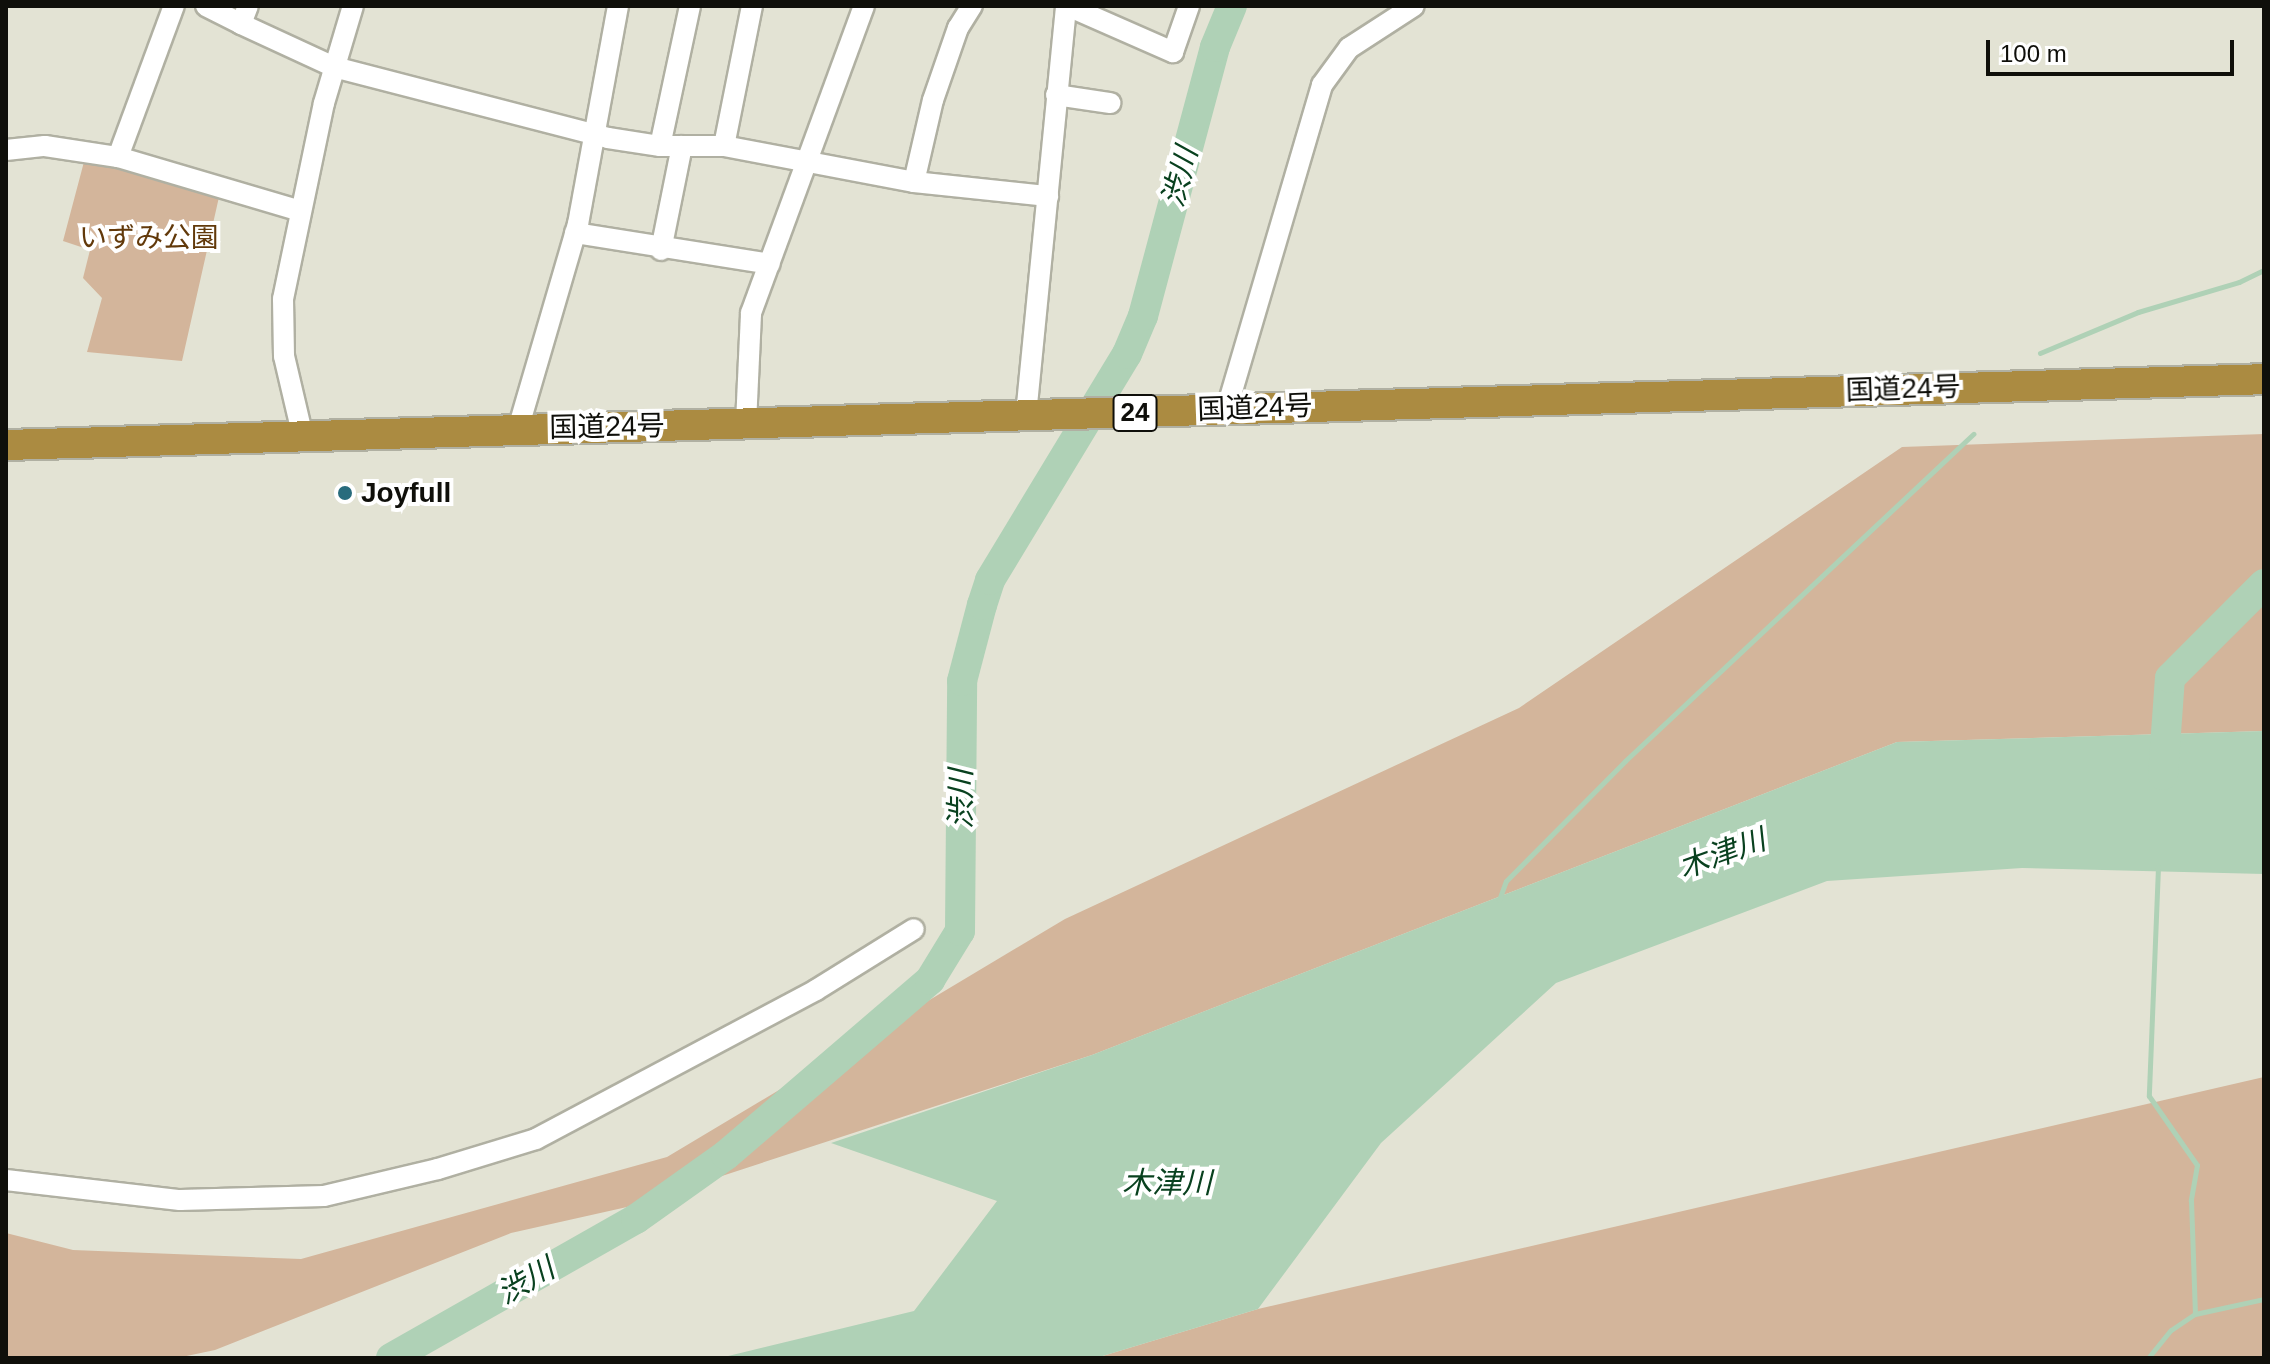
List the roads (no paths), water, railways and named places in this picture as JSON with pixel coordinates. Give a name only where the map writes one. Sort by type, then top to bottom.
[{"type":"highway","name":"国道24号","points":[[6,445],[2264,379]]},
{"type":"street","points":[[118,157],[174,6]]},
{"type":"street","points":[[206,6],[245,15],[334,67],[596,135],[660,146],[724,146],[914,182],[1048,196]]},
{"type":"street","points":[[303,437],[284,356],[283,299],[334,67],[353,6]]},
{"type":"street","points":[[518,429],[575,233],[618,6]]},
{"type":"street","points":[[660,146],[690,6]]},
{"type":"street","points":[[724,146],[752,6]]},
{"type":"street","points":[[746,424],[751,313],[864,6]]},
{"type":"street","points":[[914,182],[933,100],[958,28],[972,6]]},
{"type":"street","points":[[1026,415],[1067,6],[1173,52],[1189,6]]},
{"type":"street","points":[[1227,408],[1322,85],[1349,48],[1414,6]]},
{"type":"street","points":[[1056,95],[1110,103]]},
{"type":"street","points":[[6,150],[45,146],[118,157],[300,211]]},
{"type":"street","points":[[661,250],[682,146]]},
{"type":"street","points":[[575,233],[661,250],[770,264]]},
{"type":"street","points":[[6,1180],[180,1200],[324,1196],[438,1169],[536,1139],[816,990],[914,929]]},
{"type":"water","name":"木津川","points":[[2264,731],[2264,874],[2022,868],[1827,881],[1556,983],[1381,1143],[1258,1309],[1096,1358],[720,1358],[914,1311],[997,1201],[831,1143],[1092,1055],[1897,742]]},
{"type":"waterway","name":"渋川","points":[[391,1358],[636,1219],[726,1155],[930,980],[960,931],[962,681],[982,605],[990,580],[1127,354],[1143,316],[1215,47],[1232,6]]},
{"type":"waterway","points":[[2040,353],[2138,312],[2239,282],[2264,270]]},
{"type":"waterway","points":[[1499,900],[1506,881],[1625,761],[1973,434]]},
{"type":"waterway","points":[[2163,775],[2170,678],[2264,584]]},
{"type":"waterway","points":[[2158,867],[2149,1096],[2197,1165],[2191,1200],[2195,1314]]},
{"type":"waterway","points":[[2148,1358],[2171,1330],[2195,1314],[2264,1299]]},
{"type":"place","name":"Joyfull","points":[[345,493]]},
{"type":"park label","name":"いずみ公園","points":[[149,238]]}]
